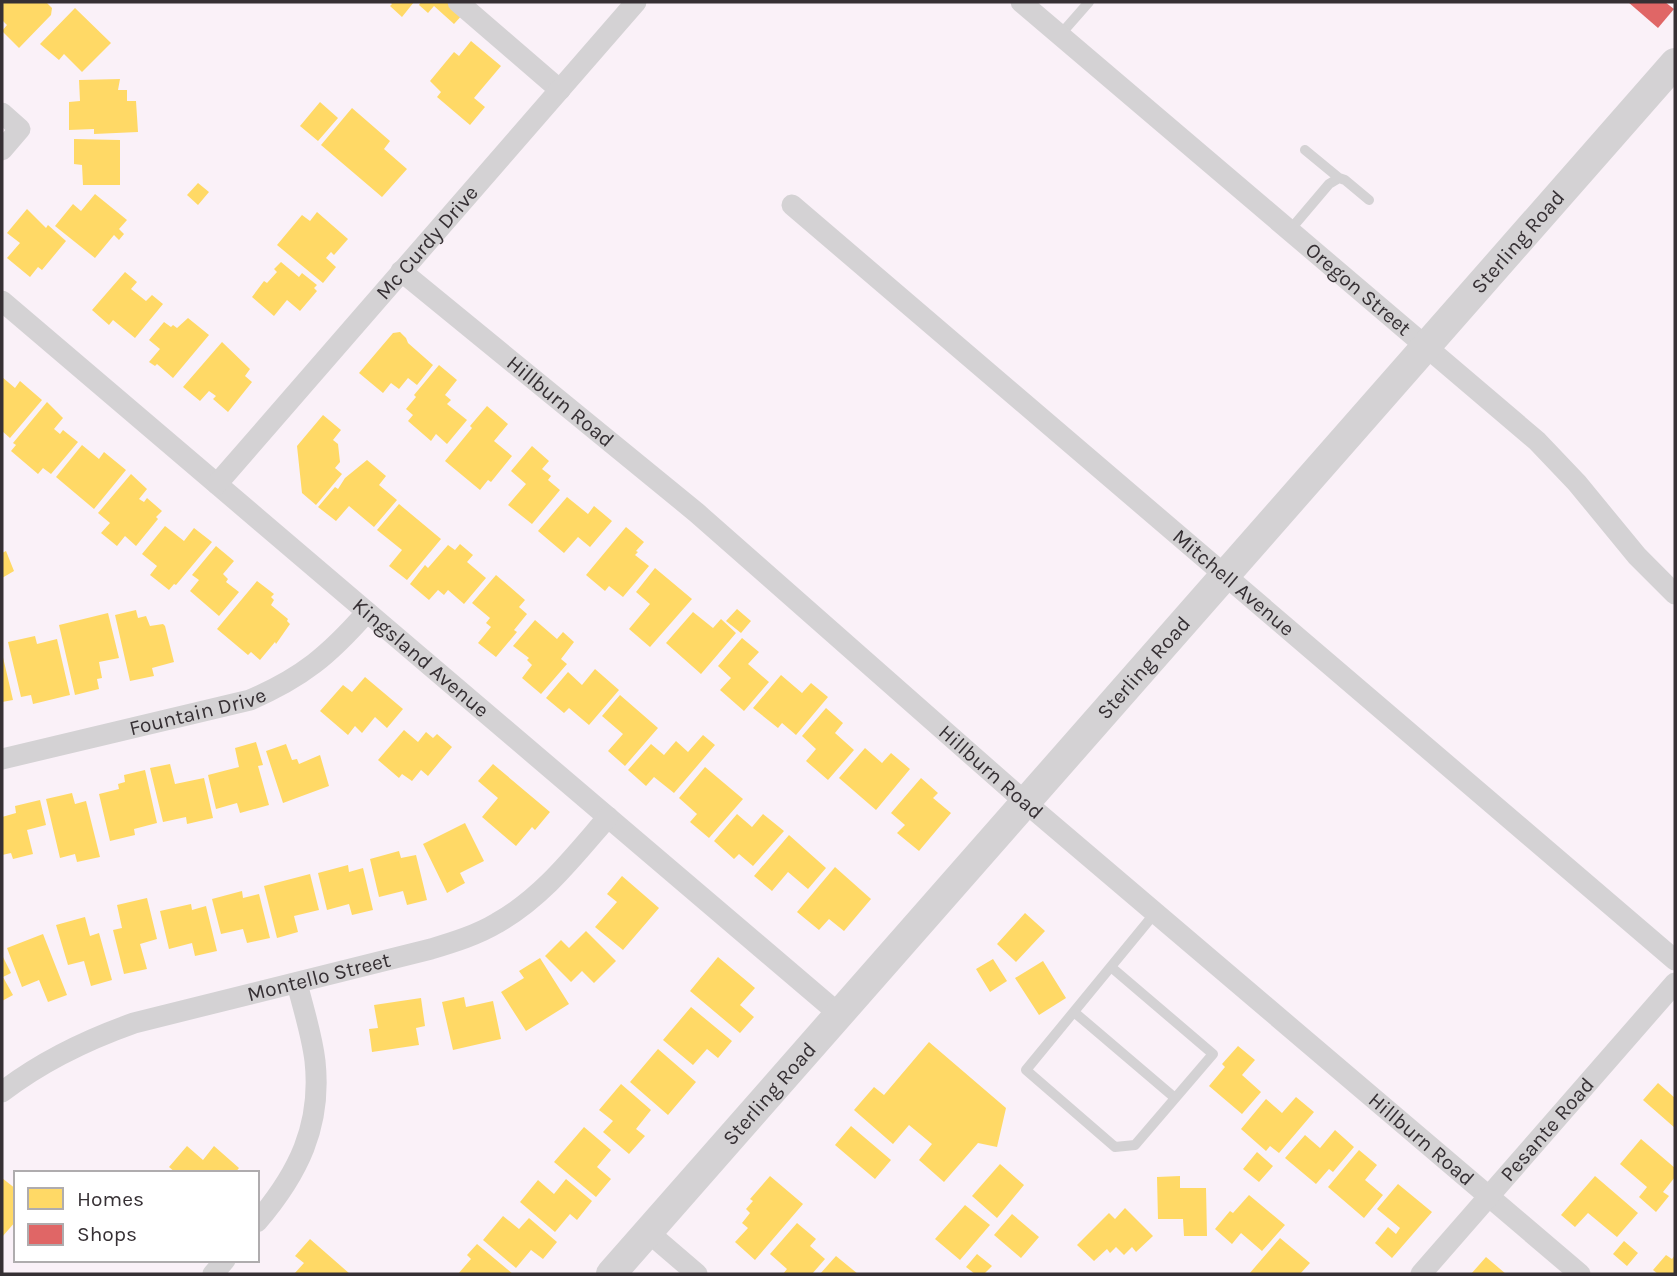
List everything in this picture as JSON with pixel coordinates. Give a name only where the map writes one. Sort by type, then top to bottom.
[{"type":"street","points":[[458,2],[560,90]]},
{"type":"street","name":"Mc Curdy Drive","points":[[216,484],[636,2]]},
{"type":"street","name":"Oregon Street","points":[[1021,2],[1537,441],[1577,483],[1637,556],[1675,594]]},
{"type":"street","name":"Sterling Road","points":[[611,1274],[1675,63]]},
{"type":"street","points":[[2,113],[20,129],[2,150]]},
{"type":"street","name":"Mitchell Avenue","points":[[792,205],[1675,960]]},
{"type":"street","name":"Hillburn Road","points":[[401,271],[697,513],[1025,802],[1580,1274]]},
{"type":"street","name":"Kingsland Avenue","points":[[2,301],[839,1014]]},
{"type":"street","name":"Fountain Drive","points":[[2,759],[250,700],[311,668],[335,648],[367,612]]},
{"type":"street","name":"Montello Street","points":[[2,1092],[56,1055],[94,1037],[134,1023],[431,950],[464,939],[497,923],[527,903],[554,879],[608,817]]},
{"type":"street","points":[[259,1219],[291,1177],[304,1151],[312,1123],[316,1095],[315,1059],[297,982]]},
{"type":"street","name":"Pesante Road","points":[[1420,1274],[1675,983]]},
{"type":"street","points":[[648,1232],[696,1274]]},
{"type":"lane","points":[[1060,35],[1089,2]]},
{"type":"lane","points":[[1305,150],[1369,200]]},
{"type":"lane","points":[[1290,230],[1329,184],[1339,178]]},
{"type":"lane","points":[[1111,967],[1213,1054],[1135,1145],[1115,1147],[1026,1070],[1155,913]]},
{"type":"lane","points":[[1074,1012],[1175,1098]]},
{"type":"building: Homes","points":[[2,2],[46,2],[52,8],[51,15],[19,48],[2,31],[7,25],[2,20]]},
{"type":"building: Homes","points":[[390,2],[414,2],[402,17],[390,6]]},
{"type":"building: Homes","points":[[421,2],[451,2],[464,13],[454,24],[434,6],[428,13],[419,5]]},
{"type":"building: Homes","points":[[75,8],[111,43],[82,72],[64,54],[59,60],[40,44]]},
{"type":"building: Homes","points":[[471,41],[501,66],[474,98],[485,107],[470,125],[437,97],[441,92],[430,81],[454,52],[459,56]]},
{"type":"building: Homes","points":[[120,79],[118,90],[127,90],[127,101],[136,101],[138,132],[94,134],[94,129],[69,130],[69,102],[80,101],[79,80]]},
{"type":"building: Homes","points":[[320,102],[338,118],[318,141],[300,126]]},
{"type":"building: Homes","points":[[352,108],[390,141],[384,149],[407,169],[382,197],[321,145]]},
{"type":"building: Homes","points":[[74,139],[120,140],[120,185],[83,185],[82,165],[74,164]]},
{"type":"building: Homes","points":[[198,183],[209,192],[198,205],[187,195]]},
{"type":"building: Homes","points":[[95,194],[127,220],[119,229],[124,234],[119,240],[114,235],[95,258],[55,226],[73,204],[81,211]]},
{"type":"building: Homes","points":[[27,209],[46,228],[48,225],[66,241],[42,270],[38,267],[30,277],[7,258],[20,243],[7,233]]},
{"type":"building: Homes","points":[[317,212],[348,239],[334,255],[331,252],[326,258],[336,267],[323,283],[277,245],[302,215],[310,221]]},
{"type":"building: Homes","points":[[281,262],[299,277],[302,273],[317,285],[314,288],[317,291],[300,311],[287,300],[274,316],[252,297],[264,281],[267,283],[277,272],[274,269]]},
{"type":"building: Homes","points":[[125,272],[137,282],[131,289],[146,301],[152,295],[163,304],[135,338],[113,320],[109,325],[92,310]]},
{"type":"building: Homes","points":[[188,318],[209,335],[173,378],[157,364],[155,366],[149,362],[160,349],[149,340],[164,322],[177,328]]},
{"type":"building: Homes","points":[[400,332],[408,343],[433,365],[417,385],[408,378],[399,389],[391,383],[383,393],[359,373],[393,333]]},
{"type":"building: Homes","points":[[222,342],[250,369],[245,376],[252,382],[228,412],[213,399],[216,396],[209,391],[200,401],[183,387]]},
{"type":"building: Homes","points":[[439,365],[457,380],[445,395],[451,400],[447,404],[467,420],[447,444],[436,434],[431,441],[408,421],[413,415],[406,409]]},
{"type":"building: Homes","points":[[2,377],[15,388],[20,381],[42,400],[10,438],[2,431]]},
{"type":"building: Homes","points":[[47,402],[63,418],[54,429],[60,434],[63,430],[78,442],[51,474],[43,468],[38,474],[11,451],[16,445],[13,443]]},
{"type":"building: Homes","points":[[487,406],[508,424],[494,441],[512,456],[491,482],[488,480],[480,490],[445,461]]},
{"type":"building: Homes","points":[[323,415],[341,430],[333,440],[338,444],[340,462],[335,468],[342,474],[316,505],[302,493],[297,446]]},
{"type":"building: Homes","points":[[82,445],[99,459],[104,452],[126,470],[94,509],[56,477]]},
{"type":"building: Homes","points":[[532,446],[549,461],[542,469],[551,476],[548,480],[560,490],[532,524],[508,505],[526,484],[511,471]]},
{"type":"building: Homes","points":[[367,460],[386,476],[379,485],[397,500],[374,527],[349,506],[336,521],[318,507],[335,487],[338,489],[345,478]]},
{"type":"building: Homes","points":[[131,474],[147,489],[139,499],[144,502],[147,498],[162,511],[136,546],[125,536],[117,546],[101,533],[110,523],[98,513]]},
{"type":"building: Homes","points":[[567,497],[588,514],[594,506],[612,521],[590,547],[578,537],[564,553],[538,531]]},
{"type":"building: Homes","points":[[399,504],[441,539],[407,580],[389,566],[402,550],[377,530]]},
{"type":"building: Homes","points":[[165,526],[184,541],[194,528],[212,542],[169,590],[150,575],[157,566],[142,554]]},
{"type":"building: Homes","points":[[626,527],[644,542],[635,555],[649,566],[623,597],[609,586],[605,591],[586,575]]},
{"type":"building: Homes","points":[[460,544],[473,555],[467,562],[486,578],[464,604],[448,590],[444,595],[438,590],[429,600],[410,584],[425,565],[428,568],[448,545],[455,550]]},
{"type":"building: Homes","points":[[216,546],[234,561],[223,574],[228,579],[226,582],[239,592],[219,616],[190,591],[199,580],[192,575]]},
{"type":"building: Homes","points":[[6,551],[14,571],[2,578],[2,553]]},
{"type":"building: Homes","points":[[655,568],[692,599],[650,647],[629,629],[650,604],[636,592]]},
{"type":"building: Homes","points":[[496,575],[525,600],[519,607],[527,614],[514,630],[517,632],[496,657],[478,643],[491,627],[486,623],[490,618],[472,603]]},
{"type":"building: Homes","points":[[257,581],[274,594],[271,597],[274,600],[271,605],[288,619],[290,624],[260,660],[251,652],[248,655],[217,629]]},
{"type":"building: Homes","points":[[737,609],[751,621],[741,633],[726,621]]},
{"type":"building: Homes","points":[[136,610],[138,618],[146,616],[150,626],[165,626],[174,662],[152,668],[154,676],[130,681],[115,615]]},
{"type":"building: Homes","points":[[693,612],[713,628],[721,619],[736,633],[701,674],[666,643]]},
{"type":"building: Homes","points":[[108,613],[119,658],[99,662],[102,678],[97,679],[99,689],[75,695],[59,625]]},
{"type":"building: Homes","points":[[535,620],[557,639],[563,632],[574,642],[561,659],[567,664],[541,694],[522,678],[532,665],[527,660],[529,658],[513,646]]},
{"type":"building: Homes","points":[[35,636],[37,644],[57,639],[70,695],[33,704],[31,695],[21,697],[8,642]]},
{"type":"building: Homes","points":[[742,638],[759,652],[748,664],[769,682],[744,711],[720,690],[731,678],[718,666]]},
{"type":"building: Homes","points":[[2,653],[13,700],[2,702]]},
{"type":"building: Homes","points":[[595,669],[619,690],[589,725],[569,708],[564,713],[546,698],[568,672],[582,685]]},
{"type":"building: Homes","points":[[781,675],[802,693],[811,683],[828,697],[796,735],[782,723],[778,728],[753,708]]},
{"type":"building: Homes","points":[[365,677],[403,709],[387,728],[375,717],[362,733],[355,726],[348,735],[320,711],[343,685],[352,692]]},
{"type":"building: Homes","points":[[620,695],[658,728],[625,766],[608,751],[623,734],[602,716]]},
{"type":"building: Homes","points":[[826,708],[843,723],[835,733],[854,750],[828,780],[806,761],[816,749],[802,736]]},
{"type":"building: Homes","points":[[404,730],[418,742],[426,732],[433,738],[437,734],[452,747],[428,776],[421,770],[412,781],[402,774],[399,778],[378,760]]},
{"type":"building: Homes","points":[[703,735],[715,745],[674,793],[654,777],[646,786],[628,770],[651,744],[664,755],[676,741],[688,752]]},
{"type":"building: Homes","points":[[256,742],[263,765],[258,766],[269,805],[240,813],[237,803],[216,809],[208,775],[239,767],[235,748]]},
{"type":"building: Homes","points":[[286,744],[292,760],[297,759],[299,764],[320,755],[329,786],[283,803],[266,751]]},
{"type":"building: Homes","points":[[865,748],[882,763],[891,753],[910,769],[876,810],[839,778]]},
{"type":"building: Homes","points":[[170,764],[175,784],[204,778],[213,818],[187,824],[186,817],[163,822],[150,768]]},
{"type":"building: Homes","points":[[493,764],[550,812],[535,830],[532,827],[516,846],[482,817],[498,798],[478,781]]},
{"type":"building: Homes","points":[[705,767],[743,799],[709,838],[690,822],[697,814],[679,798]]},
{"type":"building: Homes","points":[[145,770],[157,823],[134,829],[135,835],[110,841],[99,794],[119,789],[118,784],[125,782],[124,775]]},
{"type":"building: Homes","points":[[921,778],[938,793],[933,798],[951,813],[919,851],[897,833],[905,825],[891,813]]},
{"type":"building: Homes","points":[[72,793],[75,804],[86,801],[100,857],[77,862],[75,854],[60,858],[46,799]]},
{"type":"building: Homes","points":[[40,800],[46,825],[27,830],[33,854],[13,859],[11,853],[2,855],[2,817],[16,813],[15,806]]},
{"type":"building: Homes","points":[[737,814],[752,827],[763,814],[784,831],[753,866],[739,854],[734,859],[714,841]]},
{"type":"building: Homes","points":[[465,823],[484,861],[460,873],[465,883],[447,893],[423,844]]},
{"type":"building: Homes","points":[[789,835],[826,868],[808,889],[788,872],[772,891],[754,876]]},
{"type":"building: Homes","points":[[399,851],[401,858],[416,855],[427,900],[407,905],[403,891],[379,897],[370,859]]},
{"type":"building: Homes","points":[[348,865],[349,872],[363,868],[373,910],[352,915],[349,904],[327,910],[318,873]]},
{"type":"building: Homes","points":[[835,867],[871,899],[844,931],[829,919],[819,930],[797,912]]},
{"type":"building: Homes","points":[[310,874],[319,910],[294,916],[298,932],[277,938],[264,886]]},
{"type":"building: Homes","points":[[622,876],[659,908],[623,950],[595,927],[617,902],[607,894]]},
{"type":"building: Homes","points":[[242,891],[243,898],[259,894],[270,938],[247,943],[243,929],[221,934],[212,899]]},
{"type":"building: Homes","points":[[147,898],[157,939],[140,944],[147,969],[124,974],[113,930],[122,928],[117,905]]},
{"type":"building: Homes","points":[[191,904],[192,910],[206,906],[217,951],[195,956],[192,943],[169,949],[160,911]]},
{"type":"building: Homes","points":[[1025,913],[1045,931],[1016,962],[997,944]]},
{"type":"building: Homes","points":[[85,917],[90,936],[99,933],[112,980],[91,986],[84,961],[68,965],[56,925]]},
{"type":"building: Homes","points":[[586,931],[616,961],[594,983],[582,971],[571,982],[545,956],[561,940],[569,948]]},
{"type":"building: Homes","points":[[43,934],[67,995],[48,1002],[39,980],[22,987],[7,948]]},
{"type":"building: Homes","points":[[2,955],[11,973],[3,977],[13,995],[2,1001]]},
{"type":"building: Homes","points":[[718,957],[755,988],[740,1005],[754,1017],[740,1033],[690,991]]},
{"type":"building: Homes","points":[[540,958],[569,1004],[526,1031],[501,992],[524,978],[519,971]]},
{"type":"building: Homes","points":[[993,959],[1007,981],[990,992],[976,969]]},
{"type":"building: Homes","points":[[1043,961],[1066,998],[1039,1015],[1015,978]]},
{"type":"building: Homes","points":[[464,997],[466,1007],[493,1001],[501,1039],[453,1050],[442,1002]]},
{"type":"building: Homes","points":[[421,998],[425,1026],[416,1028],[419,1045],[372,1052],[369,1029],[378,1028],[374,1005]]},
{"type":"building: Homes","points":[[691,1007],[732,1041],[718,1058],[707,1049],[693,1065],[663,1040]]},
{"type":"building: Homes","points":[[929,1042],[1006,1108],[997,1147],[978,1143],[944,1182],[919,1160],[932,1144],[909,1125],[893,1144],[854,1110],[874,1087],[884,1095]]},
{"type":"building: Homes","points":[[1238,1046],[1255,1060],[1242,1075],[1261,1092],[1242,1114],[1209,1086],[1225,1067],[1222,1064]]},
{"type":"building: Homes","points":[[658,1049],[696,1082],[668,1115],[630,1082]]},
{"type":"building: Homes","points":[[1658,1083],[1675,1098],[1675,1128],[1643,1100]]},
{"type":"building: Homes","points":[[621,1084],[651,1110],[636,1129],[645,1136],[629,1154],[603,1132],[613,1121],[599,1110]]},
{"type":"building: Homes","points":[[1296,1097],[1314,1112],[1279,1153],[1270,1146],[1266,1151],[1241,1129],[1266,1099],[1282,1113]]},
{"type":"building: Homes","points":[[851,1126],[891,1160],[875,1179],[835,1145]]},
{"type":"building: Homes","points":[[584,1127],[611,1150],[597,1167],[611,1179],[596,1197],[554,1162]]},
{"type":"building: Homes","points":[[1335,1130],[1354,1147],[1333,1172],[1329,1169],[1316,1184],[1285,1158],[1305,1135],[1320,1148]]},
{"type":"building: Homes","points":[[1641,1139],[1675,1168],[1675,1177],[1663,1192],[1669,1196],[1656,1212],[1639,1197],[1647,1187],[1620,1164]]},
{"type":"building: Homes","points":[[187,1146],[203,1160],[214,1146],[239,1168],[237,1171],[174,1171],[169,1167]]},
{"type":"building: Homes","points":[[1359,1150],[1377,1165],[1365,1180],[1383,1195],[1364,1218],[1328,1187]]},
{"type":"building: Homes","points":[[1257,1152],[1273,1166],[1259,1182],[1243,1169]]},
{"type":"building: Homes","points":[[1000,1164],[1024,1185],[997,1218],[972,1196]]},
{"type":"building: Homes","points":[[770,1176],[803,1204],[755,1260],[735,1242],[748,1228],[742,1223],[750,1213],[746,1209],[753,1201],[750,1199]]},
{"type":"building: Homes","points":[[1180,1176],[1180,1188],[1206,1188],[1207,1236],[1184,1236],[1183,1219],[1158,1219],[1157,1177]]},
{"type":"building: Homes","points":[[1595,1176],[1638,1213],[1617,1237],[1588,1213],[1575,1227],[1561,1215]]},
{"type":"building: Homes","points":[[2,1178],[14,1187],[14,1223],[2,1237]]},
{"type":"building: Homes","points":[[566,1179],[592,1201],[577,1220],[570,1214],[555,1232],[520,1202],[538,1180],[554,1194]]},
{"type":"building: Homes","points":[[1398,1184],[1432,1212],[1392,1258],[1375,1243],[1388,1227],[1396,1234],[1400,1228],[1377,1209]]},
{"type":"building: Homes","points":[[1249,1195],[1285,1225],[1262,1251],[1241,1233],[1232,1244],[1215,1229],[1230,1211],[1233,1213]]},
{"type":"building: Homes","points":[[965,1205],[990,1225],[960,1260],[935,1239]]},
{"type":"building: Homes","points":[[1125,1208],[1153,1236],[1136,1252],[1132,1247],[1124,1255],[1116,1247],[1110,1253],[1107,1249],[1094,1261],[1077,1245],[1109,1213],[1115,1219]]},
{"type":"building: Homes","points":[[1012,1214],[1039,1237],[1021,1258],[994,1235]]},
{"type":"building: Homes","points":[[503,1216],[519,1229],[529,1218],[557,1242],[543,1259],[531,1250],[516,1268],[483,1240]]},
{"type":"building: Homes","points":[[797,1223],[816,1239],[810,1246],[825,1259],[812,1274],[783,1274],[787,1269],[770,1254]]},
{"type":"building: Homes","points":[[1280,1238],[1310,1263],[1300,1274],[1249,1274]]},
{"type":"building: Homes","points":[[310,1239],[350,1274],[294,1274],[304,1263],[295,1256]]},
{"type":"building: Homes","points":[[1624,1241],[1638,1253],[1627,1266],[1613,1254]]},
{"type":"building: Homes","points":[[477,1244],[513,1274],[458,1274],[471,1259],[467,1255]]},
{"type":"building: Homes","points":[[977,1254],[992,1266],[984,1274],[975,1274],[966,1267]]},
{"type":"building: Homes","points":[[1666,1255],[1672,1259],[1675,1255],[1675,1274],[1658,1274],[1653,1270]]},
{"type":"building: Homes","points":[[836,1256],[858,1274],[820,1274]]},
{"type":"building: Homes","points":[[1486,1257],[1506,1274],[1471,1274]]},
{"type":"building: Shops","points":[[1628,2],[1665,2],[1674,9],[1658,28]]}]
